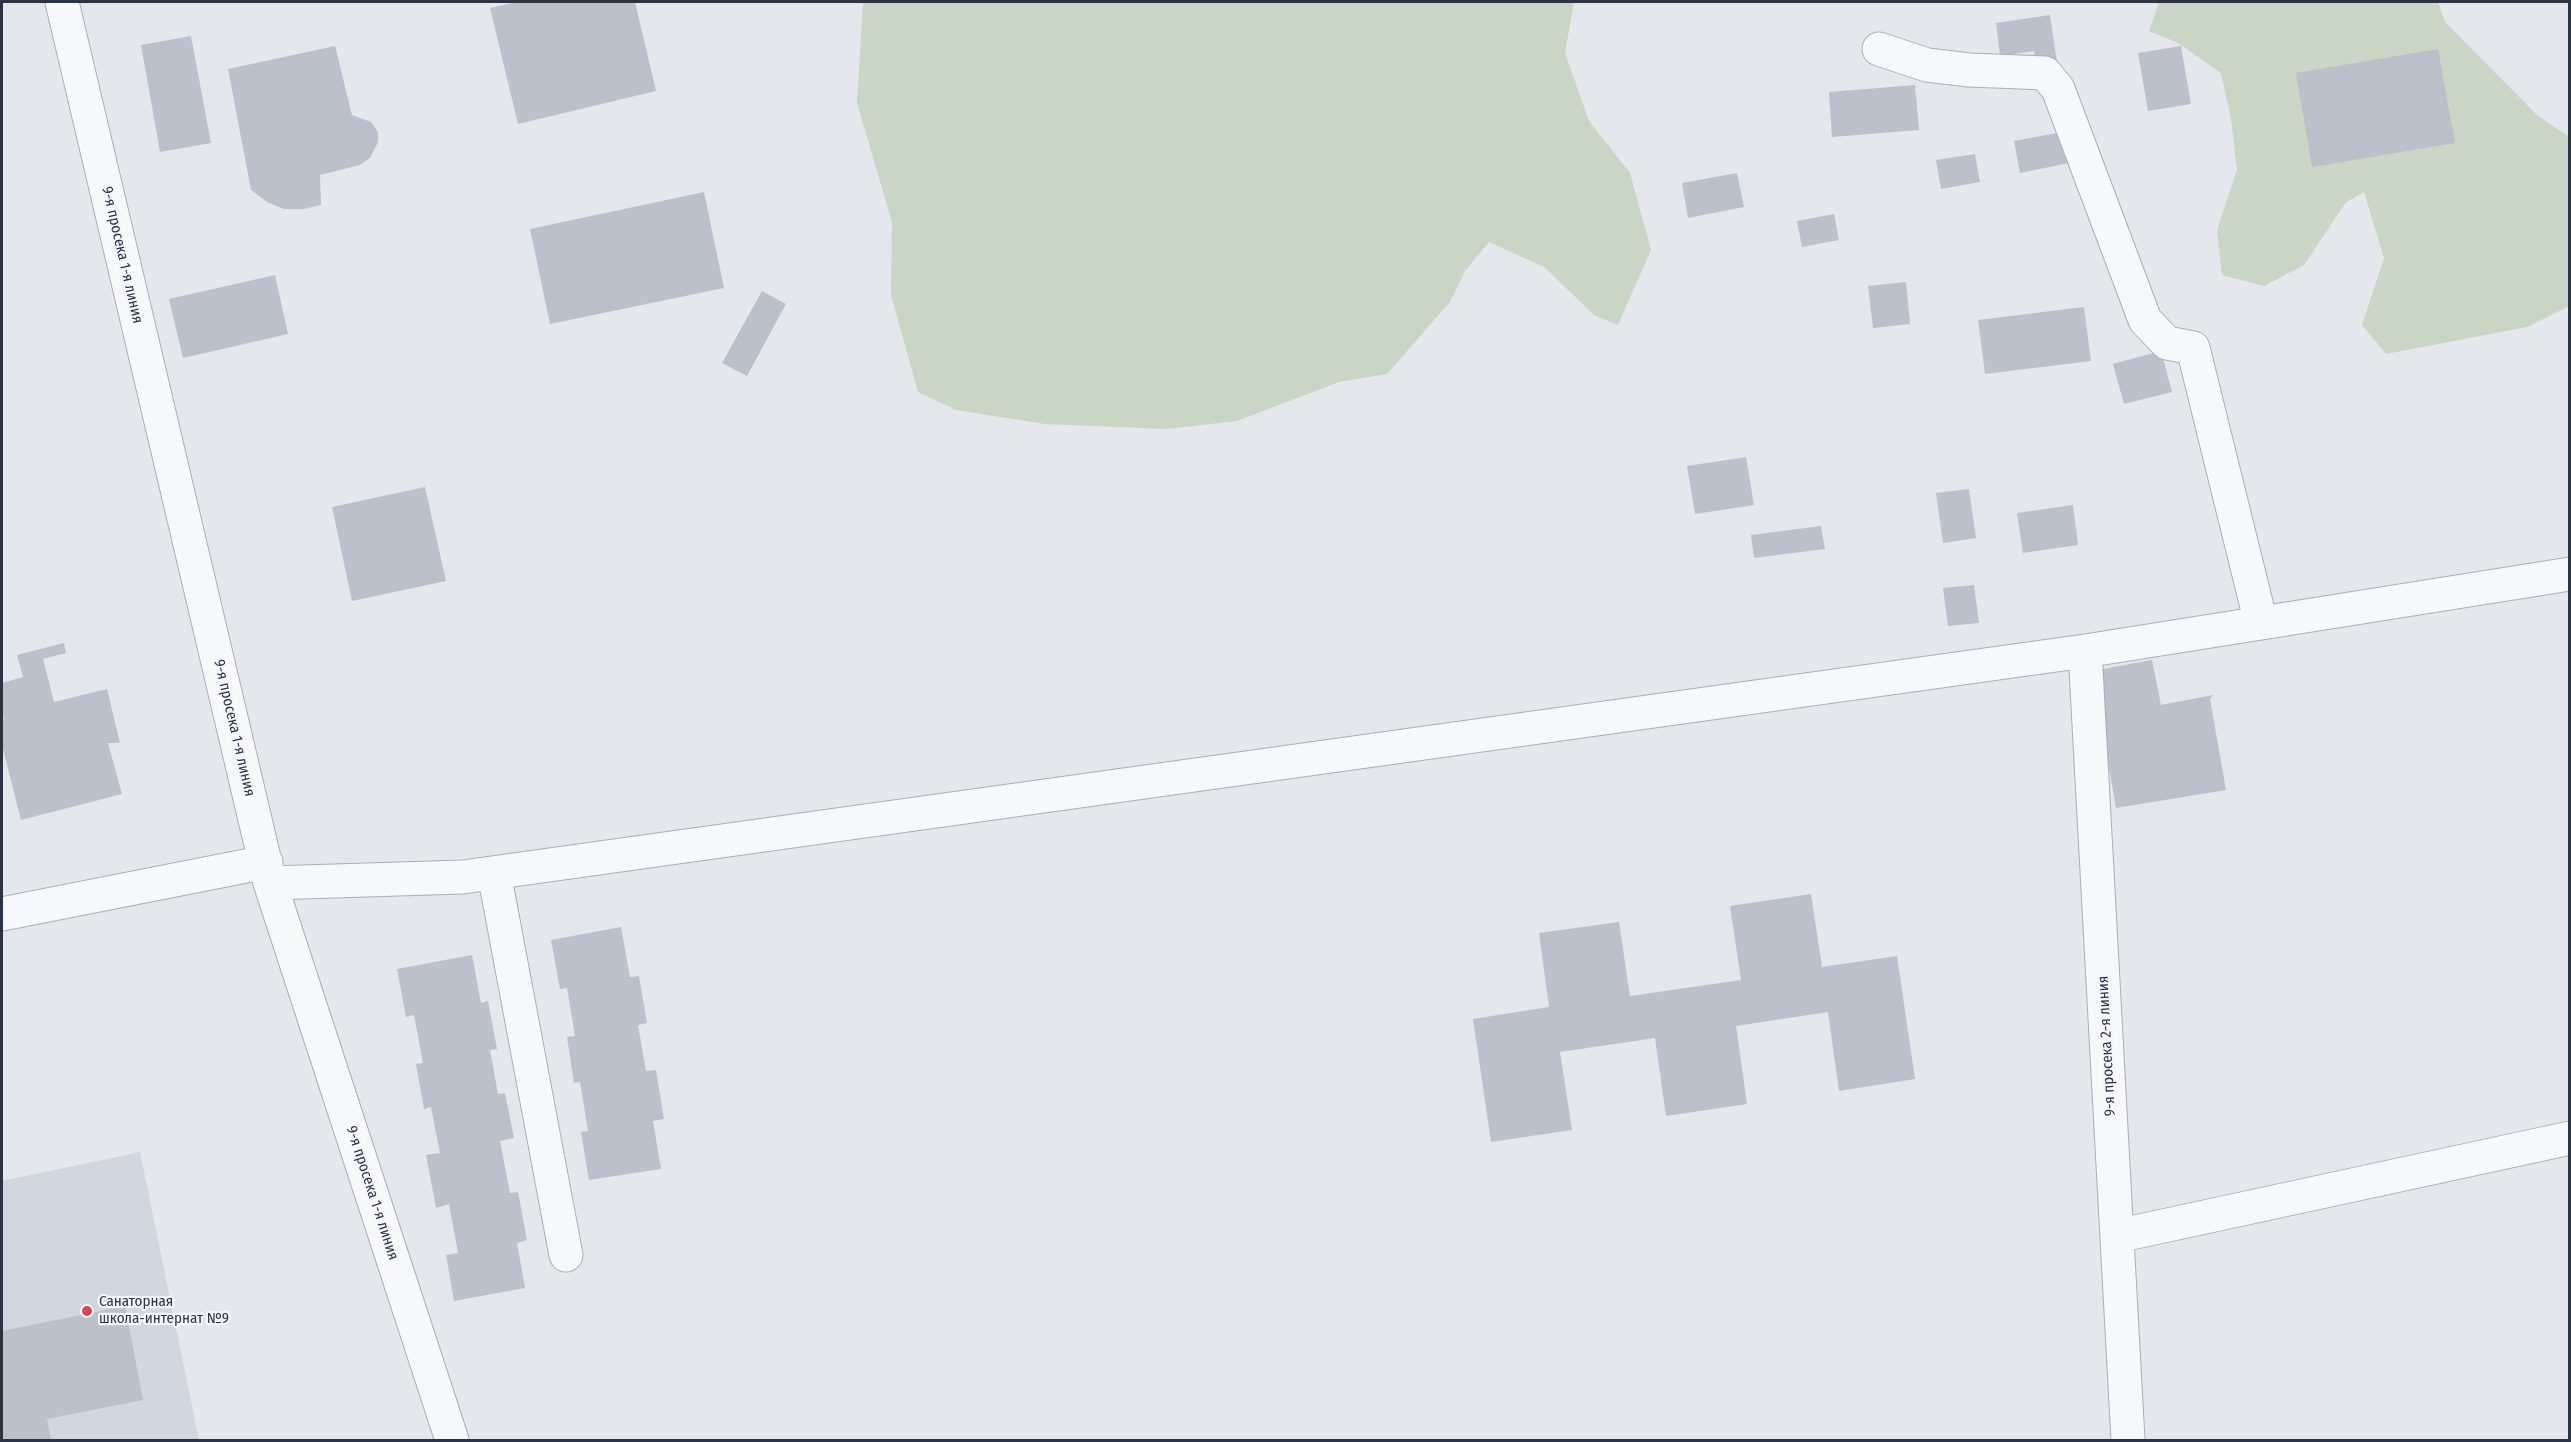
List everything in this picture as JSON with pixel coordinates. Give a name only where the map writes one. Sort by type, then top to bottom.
[{"type":"street","name":"9-я просека 1-я линия","points":[[62,2],[268,873],[452,1440]]},
{"type":"street","points":[[1880,49],[1927,65],[1969,70],[2045,73],[2058,89],[2145,320],[2167,343],[2193,348],[2261,623]]},
{"type":"street","points":[[2,914],[268,873],[463,877],[494,873],[2085,651],[2570,574]]},
{"type":"street","name":"9-я просека 2-я линия","points":[[2085,651],[2127,1440]]},
{"type":"street","points":[[494,873],[566,1255]]},
{"type":"street","points":[[2117,1236],[2570,1138]]},
{"type":"shaded area","name":"Санаторная школа-интернат №9","points":[[140,1152],[199,1440],[2,1440],[2,1181]]},
{"type":"green space","points":[[863,2],[1574,2],[1565,53],[1589,121],[1630,173],[1651,250],[1618,325],[1594,315],[1544,267],[1489,242],[1465,271],[1450,302],[1387,374],[1339,382],[1237,421],[1166,429],[1045,424],[956,410],[918,392],[891,295],[892,222],[857,103]]},
{"type":"green space","points":[[2159,2],[2438,2],[2445,22],[2537,115],[2569,137],[2569,306],[2527,327],[2386,354],[2362,325],[2384,258],[2364,192],[2346,202],[2304,265],[2264,286],[2222,275],[2217,230],[2237,170],[2231,119],[2221,73],[2178,43],[2149,31]]},
{"type":"building","points":[[518,2],[635,2],[656,91],[518,124],[490,8]]},
{"type":"building","points":[[2050,15],[2057,62],[2036,65],[2034,51],[2000,56],[1996,23]]},
{"type":"building","points":[[191,36],[211,143],[160,152],[141,45]]},
{"type":"building","points":[[335,46],[352,115],[371,122],[378,132],[378,142],[370,158],[360,165],[320,175],[321,205],[304,209],[284,209],[267,202],[251,190],[228,69]]},
{"type":"building","points":[[2181,46],[2191,104],[2148,111],[2138,53]]},
{"type":"building","points":[[2438,49],[2455,143],[2312,167],[2296,73]]},
{"type":"building","points":[[1915,85],[1919,130],[1832,137],[1829,92]]},
{"type":"building","points":[[2062,132],[2069,163],[2020,173],[2014,141]]},
{"type":"building","points":[[1975,154],[1980,182],[1941,189],[1936,160]]},
{"type":"building","points":[[1737,173],[1744,207],[1688,218],[1682,183]]},
{"type":"building","points":[[704,192],[724,288],[550,324],[530,229]]},
{"type":"building","points":[[1834,214],[1839,240],[1802,247],[1797,221]]},
{"type":"building","points":[[275,275],[288,334],[183,358],[169,299]]},
{"type":"building","points":[[1906,282],[1910,324],[1873,328],[1868,286]]},
{"type":"building","points":[[762,291],[786,304],[747,376],[722,363]]},
{"type":"building","points":[[2084,307],[2091,361],[1985,374],[1978,320]]},
{"type":"building","points":[[2161,351],[2172,392],[2124,404],[2113,364]]},
{"type":"building","points":[[1746,457],[1754,505],[1695,514],[1687,466]]},
{"type":"building","points":[[425,487],[446,581],[352,601],[332,507]]},
{"type":"building","points":[[1969,489],[1976,538],[1943,543],[1936,493]]},
{"type":"building","points":[[2073,505],[2078,545],[2023,553],[2017,513]]},
{"type":"building","points":[[1821,526],[1825,549],[1754,558],[1751,535]]},
{"type":"building","points":[[1974,585],[1979,623],[1948,626],[1943,588]]},
{"type":"building","points":[[64,643],[66,653],[43,659],[54,702],[107,689],[120,743],[108,743],[122,794],[21,820],[2,745],[2,720],[4,719],[2,683],[23,677],[17,655]]},
{"type":"building","points":[[2152,660],[2161,705],[2213,695],[2210,699],[2226,790],[2116,808],[2092,671]]},
{"type":"building","points":[[1811,894],[1822,967],[1897,956],[1915,1079],[1839,1091],[1828,1012],[1736,1026],[1747,1104],[1666,1116],[1655,1038],[1560,1052],[1572,1130],[1491,1142],[1473,1019],[1549,1007],[1539,933],[1619,922],[1630,996],[1741,980],[1730,906]]},
{"type":"building","points":[[621,927],[630,977],[639,976],[647,1023],[638,1025],[646,1071],[656,1070],[664,1119],[653,1121],[661,1169],[589,1180],[581,1132],[588,1131],[580,1082],[574,1083],[567,1037],[575,1036],[567,988],[560,989],[551,940]]},
{"type":"building","points":[[472,955],[481,1003],[488,1001],[497,1049],[490,1050],[498,1094],[505,1093],[514,1138],[500,1141],[510,1193],[518,1192],[527,1240],[517,1243],[525,1288],[454,1301],[446,1255],[458,1253],[449,1204],[436,1208],[426,1155],[440,1153],[431,1107],[424,1109],[416,1064],[423,1063],[414,1015],[406,1017],[397,969]]},
{"type":"building","points":[[125,1306],[143,1400],[47,1419],[51,1440],[2,1440],[2,1331]]},
{"type":"place","name":"Санаторная школа-интернат №9","points":[[87,1311]]}]
